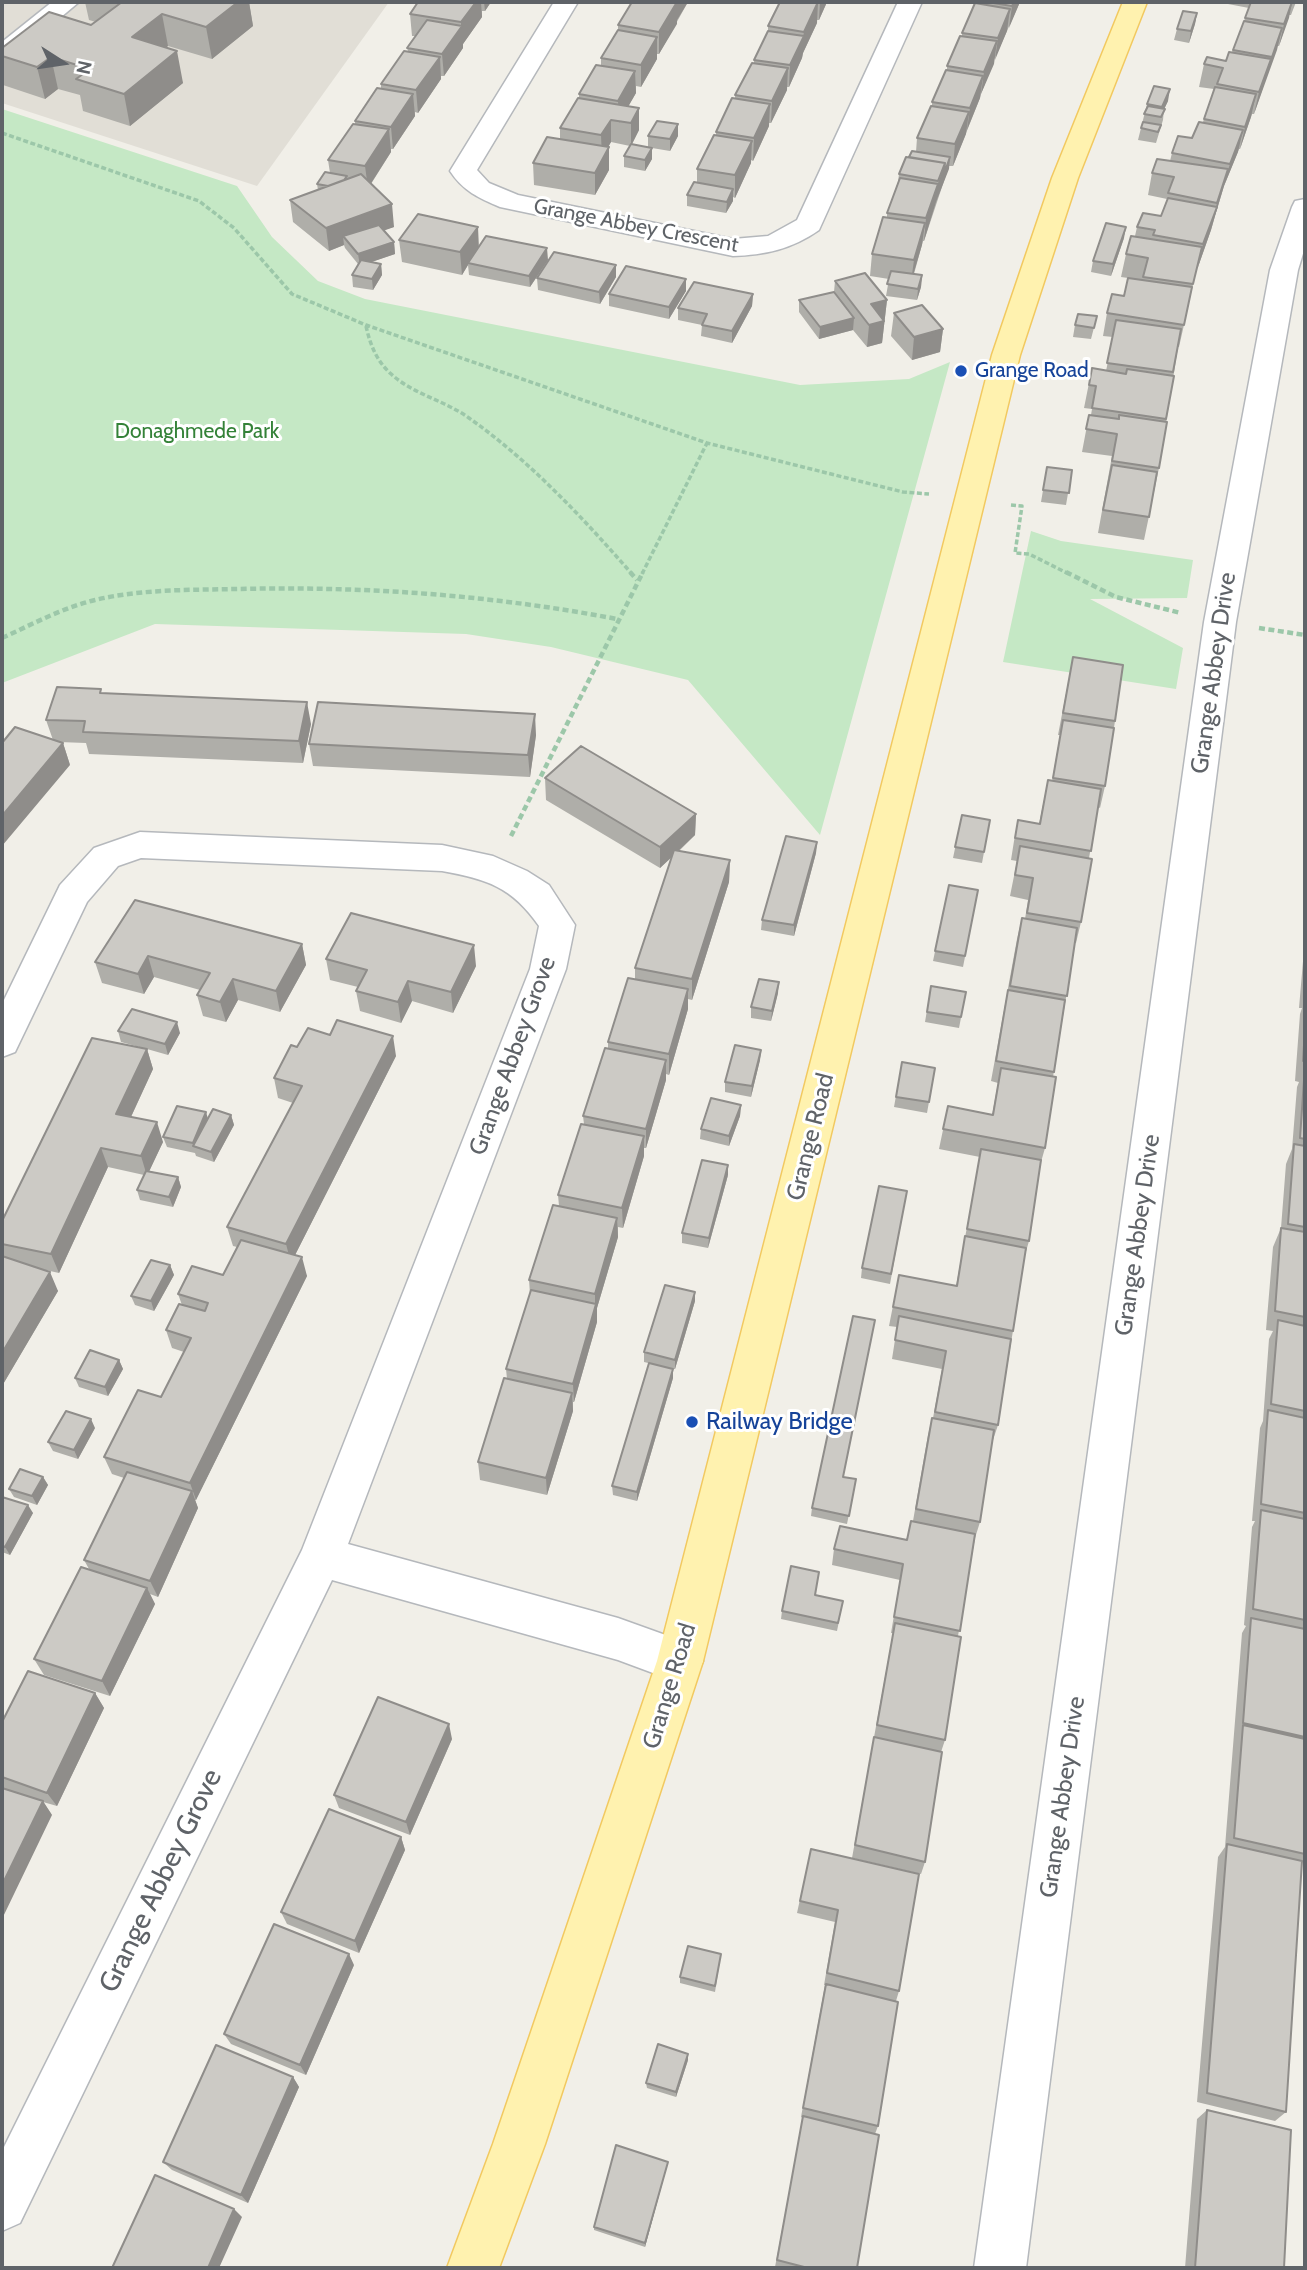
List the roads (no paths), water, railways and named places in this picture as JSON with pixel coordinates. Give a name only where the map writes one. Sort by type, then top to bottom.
[{"type":"main road","name":"Grange Road","points":[[473,2268],[519,2144],[680,1661],[1010,342],[1065,178],[1135,2]]},
{"type":"street","points":[[2,54],[67,2]]},
{"type":"street","name":"Grange Abbey Crescent","points":[[566,2],[463,171],[480,189],[510,201],[720,247],[755,248],[790,239],[809,224],[910,2]]},
{"type":"street","name":"Grange Abbey Drive","points":[[1000,2268],[1220,622],[1284,270],[1305,207]]},
{"type":"street","name":"Grange Abbey Grove","points":[[2,1042],[73,894],[106,857],[140,845],[442,858],[481,865],[515,880],[536,894],[557,925],[548,969],[321,1557],[2,2205]]},
{"type":"street","points":[[321,1557],[605,1635],[680,1661]]},
{"type":"place","name":"Grange Road","points":[[961,371]]},
{"type":"place","name":"Railway Bridge","points":[[692,1422]]},
{"type":"park label","name":"Donaghmede Park","points":[[197,432]]}]
